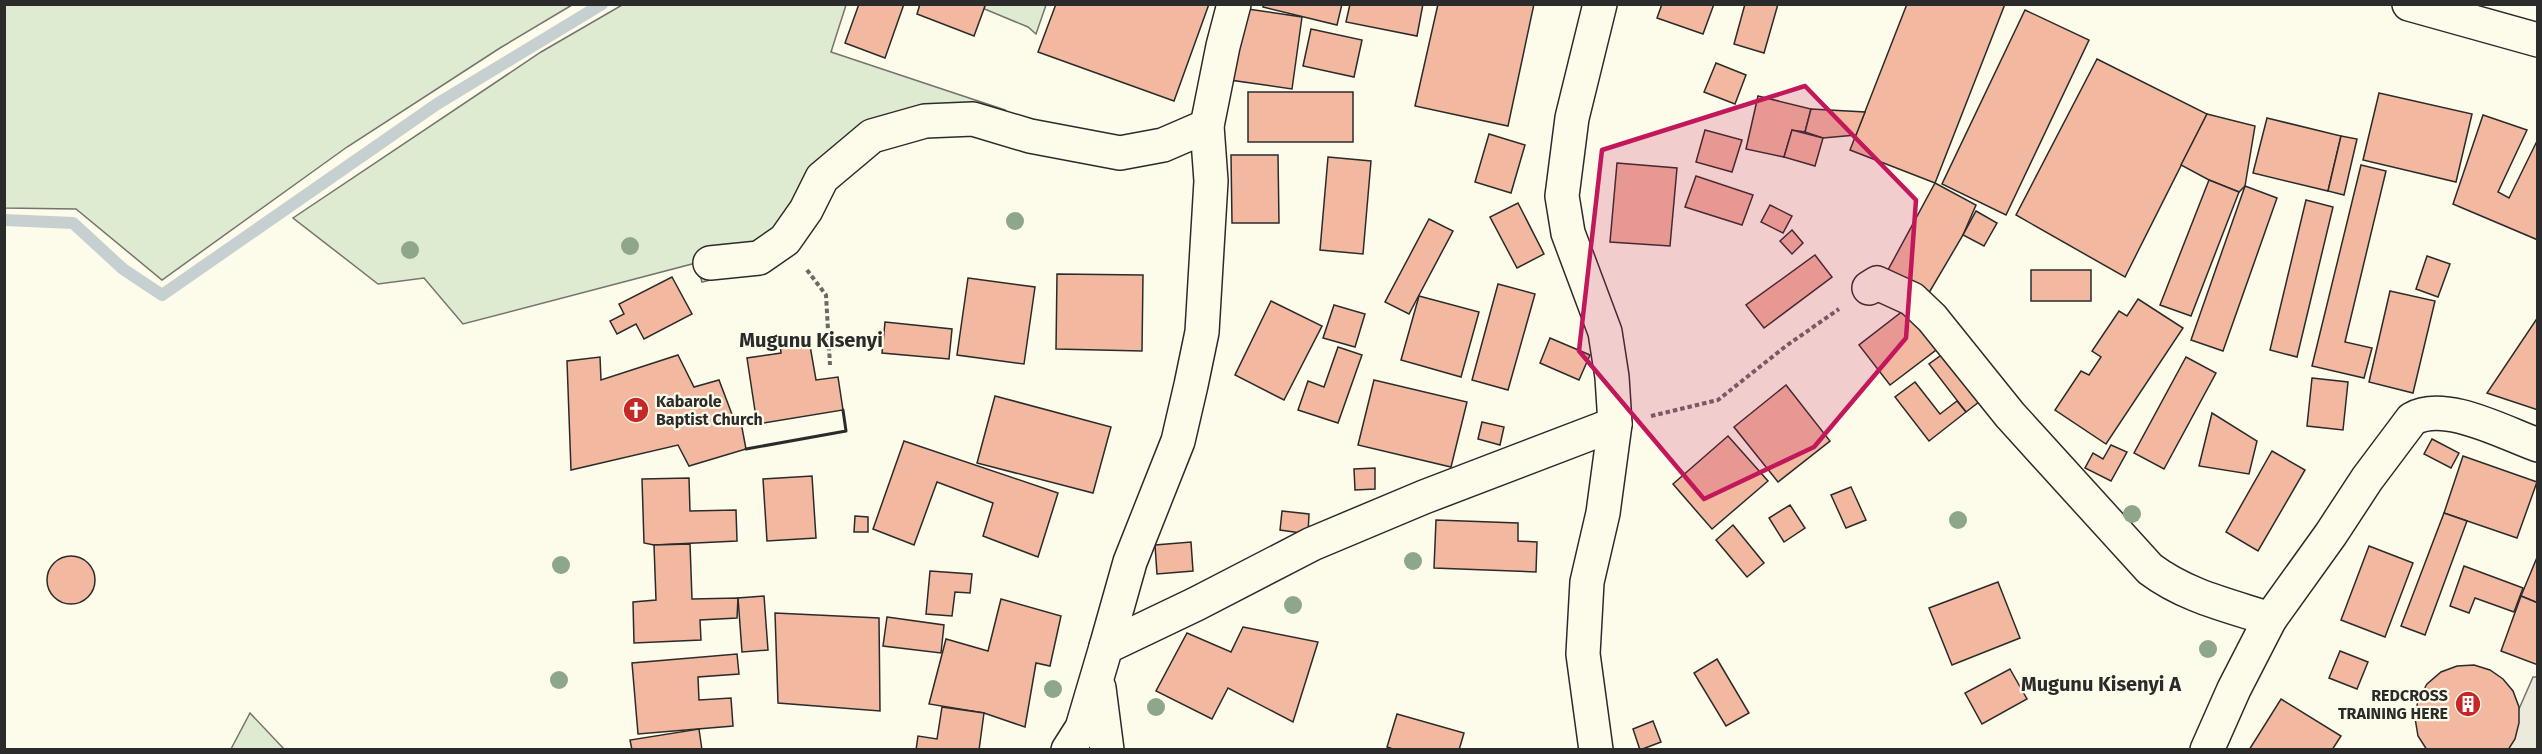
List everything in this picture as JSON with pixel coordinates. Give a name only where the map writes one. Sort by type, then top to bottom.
[{"type":"street","points":[[1068,750],[1082,728],[1130,562],[1178,441],[1202,332],[1211,181],[1207,126],[1234,4]]},
{"type":"street","points":[[1596,750],[1584,654],[1587,582],[1603,513],[1615,424],[1612,377],[1605,332],[1568,232],[1562,196],[1572,118],[1600,4]]},
{"type":"street","points":[[2409,4],[2538,40]]},
{"type":"street","points":[[710,263],[759,258],[784,240],[806,210],[822,178],[872,135],[925,121],[973,119],[1030,136],[1120,153],[1163,145],[1207,126]]},
{"type":"street","points":[[1869,288],[1877,283],[1887,286],[1912,299],[1932,318],[2010,416],[2150,569],[2171,585],[2270,619]]},
{"type":"street","points":[[2207,750],[2234,689],[2270,619],[2367,479],[2412,419],[2423,413],[2437,412],[2464,417],[2538,445]]},
{"type":"street","points":[[1102,660],[1196,604],[1312,544],[1424,497],[1615,424]]},
{"type":"street","points":[[1102,660],[1107,750]]},
{"type":"path","points":[[784,240],[826,295],[830,365]]},
{"type":"path","points":[[1615,424],[1718,400],[1786,346],[1869,288]]},
{"type":"highlighted area","points":[[1805,86],[1916,200],[1906,338],[1814,447],[1704,499],[1579,351],[1602,150]]},
{"type":"green space","points":[[5,4],[572,5],[500,48],[347,147],[162,280],[76,209],[5,208]]},
{"type":"green space","points":[[622,5],[846,5],[831,52],[1005,110],[993,126],[960,122],[844,161],[763,267],[702,282],[696,263],[463,324],[424,278],[378,284],[293,218],[541,52]]},
{"type":"green space","points":[[975,5],[1046,5],[1036,34],[1028,27]]},
{"type":"green space","points":[[250,713],[284,749],[231,749]]},
{"type":"shaded area","points":[[2533,677],[2537,677],[2537,749],[2501,750]]},
{"type":"building","points":[[859,4],[904,4],[885,58],[845,43]]},
{"type":"building","points":[[920,4],[981,4],[985,6],[974,36],[917,14]]},
{"type":"building","points":[[1056,4],[1209,4],[1174,101],[1038,52]]},
{"type":"building","points":[[1264,4],[1342,4],[1337,25],[1263,7]]},
{"type":"building","points":[[1350,4],[1423,4],[1417,36],[1346,22]]},
{"type":"building","points":[[1438,4],[1534,4],[1508,126],[1415,106]]},
{"type":"building","points":[[1662,4],[1714,4],[1703,34],[1657,18]]},
{"type":"building","points":[[1745,4],[1778,4],[1764,53],[1734,44]]},
{"type":"building","points":[[1907,4],[2005,4],[1935,183],[1850,150]]},
{"type":"building","points":[[1241,8],[1302,17],[1292,89],[1230,80]]},
{"type":"building","points":[[2025,10],[2089,40],[2006,215],[1942,184]]},
{"type":"building","points":[[1311,29],[1362,40],[1354,77],[1303,66]]},
{"type":"building","points":[[2097,59],[2207,114],[2125,277],[2016,215]]},
{"type":"building","points":[[1716,63],[1746,75],[1735,104],[1704,92]]},
{"type":"building","points":[[1248,92],[1353,92],[1353,142],[1248,142]]},
{"type":"building","points":[[2379,93],[2472,114],[2456,182],[2363,160]]},
{"type":"building","points":[[1758,96],[1811,109],[1805,132],[1792,130],[1784,157],[1746,149]]},
{"type":"building","points":[[1811,109],[1865,112],[1856,135],[1823,138],[1805,132]]},
{"type":"building","points":[[2207,114],[2255,126],[2245,186],[2239,192],[2181,165]]},
{"type":"building","points":[[2483,115],[2527,130],[2498,192],[2509,198],[2538,139],[2538,240],[2453,204]]},
{"type":"building","points":[[2267,118],[2341,136],[2328,191],[2253,173]]},
{"type":"building","points":[[1705,130],[1742,140],[1732,172],[1696,162]]},
{"type":"building","points":[[1792,130],[1823,138],[1815,166],[1784,157]]},
{"type":"building","points":[[1489,134],[1525,145],[1511,193],[1475,182]]},
{"type":"building","points":[[2341,136],[2357,139],[2344,195],[2328,191]]},
{"type":"building","points":[[1231,155],[1278,155],[1279,223],[1232,223]]},
{"type":"building","points":[[1328,157],[1371,161],[1363,254],[1320,250]]},
{"type":"building","points":[[1617,163],[1677,168],[1670,246],[1610,242]]},
{"type":"building","points":[[2361,165],[2386,171],[2345,342],[2372,348],[2364,378],[2312,366]]},
{"type":"building","points":[[1696,176],[1753,195],[1742,225],[1685,207]]},
{"type":"building","points":[[2209,180],[2239,192],[2191,316],[2160,305]]},
{"type":"building","points":[[1935,183],[1976,205],[1963,235],[1923,303],[1882,281]]},
{"type":"building","points":[[2245,186],[2277,198],[2223,351],[2191,340]]},
{"type":"building","points":[[2306,200],[2333,207],[2297,357],[2270,350]]},
{"type":"building","points":[[1518,203],[1544,254],[1517,268],[1490,217]]},
{"type":"building","points":[[1770,205],[1792,216],[1783,233],[1761,222]]},
{"type":"building","points":[[1976,211],[1997,223],[1984,246],[1963,235]]},
{"type":"building","points":[[1429,219],[1453,231],[1409,314],[1385,302]]},
{"type":"building","points":[[1792,230],[1803,243],[1792,254],[1780,241]]},
{"type":"building","points":[[1815,255],[1832,277],[1764,328],[1746,305]]},
{"type":"building","points":[[2427,256],[2450,264],[2438,297],[2416,289]]},
{"type":"building","points":[[2031,270],[2091,270],[2091,301],[2031,301]]},
{"type":"building","points":[[1057,274],[1143,275],[1142,351],[1056,349]]},
{"type":"building","points":[[672,277],[692,314],[644,339],[636,324],[617,334],[610,321],[624,314],[619,304]]},
{"type":"building","points":[[968,278],[1035,287],[1024,364],[957,355]]},
{"type":"building","points":[[1498,284],[1535,294],[1508,390],[1472,380]]},
{"type":"building","points":[[2390,291],[2435,301],[2413,393],[2369,382]]},
{"type":"building","points":[[1419,296],[1479,312],[1461,377],[1401,360]]},
{"type":"building","points":[[2138,299],[2183,328],[2106,444],[2055,410],[2081,371],[2089,375],[2101,357],[2092,351],[2119,311],[2127,316]]},
{"type":"building","points":[[1271,301],[1322,326],[1284,400],[1235,375]]},
{"type":"building","points":[[1334,305],[1365,314],[1355,347],[1323,338]]},
{"type":"building","points":[[1908,307],[1940,347],[1890,385],[1859,345]]},
{"type":"building","points":[[2538,317],[2538,410],[2487,393]]},
{"type":"building","points":[[885,322],[952,329],[949,359],[882,353]]},
{"type":"building","points":[[1550,338],[1590,355],[1579,380],[1540,363]]},
{"type":"building","points":[[809,340],[816,380],[838,377],[843,410],[757,424],[747,358],[781,353],[780,344]]},
{"type":"building","points":[[1338,347],[1362,355],[1338,423],[1298,410],[1308,381],[1324,387]]},
{"type":"building","points":[[1947,351],[1984,398],[1966,412],[1929,364]]},
{"type":"building","points":[[678,355],[694,387],[719,380],[733,417],[740,417],[746,449],[689,466],[678,445],[571,470],[567,361],[600,357],[601,380]]},
{"type":"building","points":[[2186,357],[2216,373],[2164,469],[2134,453]]},
{"type":"building","points":[[2312,378],[2348,382],[2343,430],[2307,426]]},
{"type":"building","points":[[1374,380],[1467,402],[1451,467],[1358,445]]},
{"type":"building","points":[[1915,382],[1940,414],[1957,401],[1966,412],[1929,441],[1895,397]]},
{"type":"building","points":[[1786,385],[1830,441],[1778,482],[1734,427]]},
{"type":"building","points":[[995,396],[1111,427],[1093,493],[977,463]]},
{"type":"building","points":[[2212,413],[2257,441],[2249,474],[2199,466]]},
{"type":"building","points":[[1482,422],[1504,427],[1500,445],[1478,439]]},
{"type":"building","points":[[1728,436],[1768,481],[1712,529],[1673,484]]},
{"type":"building","points":[[2432,439],[2459,453],[2451,468],[2424,454]]},
{"type":"building","points":[[904,441],[1058,493],[1038,557],[983,536],[993,503],[937,482],[914,545],[873,529]]},
{"type":"building","points":[[2111,445],[2127,452],[2111,481],[2085,468],[2093,453],[2103,459]]},
{"type":"building","points":[[2272,451],[2305,470],[2258,551],[2226,532]]},
{"type":"building","points":[[2463,456],[2537,482],[2517,538],[2444,513]]},
{"type":"building","points":[[1375,468],[1375,489],[1355,490],[1354,469]]},
{"type":"building","points":[[812,476],[816,538],[767,541],[763,479]]},
{"type":"building","points":[[689,478],[690,511],[736,510],[737,541],[654,545],[644,543],[642,479]]},
{"type":"building","points":[[1851,487],[1866,520],[1846,528],[1831,495]]},
{"type":"building","points":[[1790,505],[1805,528],[1784,542],[1769,518]]},
{"type":"building","points":[[1282,511],[1309,514],[1308,534],[1280,530]]},
{"type":"building","points":[[2444,513],[2467,521],[2425,635],[2401,626]]},
{"type":"building","points":[[855,516],[868,517],[868,532],[854,532]]},
{"type":"building","points":[[1436,520],[1518,523],[1518,541],[1537,542],[1536,572],[1434,568]]},
{"type":"building","points":[[1733,525],[1764,563],[1747,577],[1716,540]]},
{"type":"building","points":[[1191,542],[1193,571],[1157,574],[1155,545]]},
{"type":"building","points":[[690,544],[692,599],[738,598],[737,618],[700,620],[701,640],[634,643],[633,602],[656,600],[654,545]]},
{"type":"building","points":[[2369,546],[2413,563],[2385,637],[2341,620]]},
{"type":"building","points":[[2538,555],[2538,603],[2521,596]]},
{"type":"building","points":[[66,556],[76,556],[88,563],[95,575],[95,585],[88,597],[76,604],[66,604],[51,593],[47,585],[47,575],[58,560]]},
{"type":"building","points":[[2464,566],[2523,588],[2514,612],[2475,598],[2469,613],[2450,606]]},
{"type":"building","points":[[930,571],[972,574],[970,593],[955,592],[952,616],[926,614]]},
{"type":"building","points":[[1998,582],[2020,638],[1952,665],[1929,608]]},
{"type":"building","points":[[764,596],[768,650],[742,652],[738,598]]},
{"type":"building","points":[[2521,596],[2538,603],[2538,665],[2501,651]]},
{"type":"building","points":[[1001,599],[1061,616],[1050,666],[1036,663],[1025,727],[984,713],[929,704],[946,639],[988,651]]},
{"type":"building","points":[[775,613],[879,618],[880,711],[778,703]]},
{"type":"building","points":[[887,617],[944,625],[941,653],[883,646]]},
{"type":"building","points":[[1243,627],[1318,642],[1293,722],[1228,688],[1212,719],[1156,691],[1187,633],[1231,652]]},
{"type":"building","points":[[2340,651],[2368,662],[2357,689],[2329,678]]},
{"type":"building","points":[[737,654],[739,674],[698,677],[699,700],[731,698],[733,726],[638,734],[632,663]]},
{"type":"building","points":[[1717,659],[1749,713],[1726,726],[1694,673]]},
{"type":"building","name":"REDCROSS TRAINING HERE","points":[[2474,665],[2490,670],[2503,679],[2513,691],[2519,707],[2519,723],[2515,739],[2508,750],[2427,750],[2418,736],[2415,718],[2418,700],[2427,684],[2441,672],[2457,666]]},
{"type":"building","points":[[2010,669],[2027,699],[1982,724],[1965,693]]},
{"type":"building","points":[[2281,699],[2341,736],[2332,750],[2249,750]]},
{"type":"building","points":[[942,707],[984,713],[979,750],[916,750],[918,736],[937,739]]},
{"type":"building","points":[[1397,714],[1464,733],[1459,750],[1396,750],[1387,747]]},
{"type":"building","points":[[1653,721],[1661,742],[1640,750],[1633,729]]},
{"type":"building","points":[[699,729],[702,750],[632,750],[630,740]]},
{"type":"waterway","points":[[4,220],[73,223],[123,269],[162,295],[437,104],[602,4]]},
{"type":"wall","points":[[746,449],[846,431],[843,410]]},
{"type":"place","name":"Kabarole Baptist Church","points":[[636,410]]},
{"type":"place","name":"REDCROSS TRAINING HERE","points":[[2468,704]]},
{"type":"district","name":"Mugunu Kisenyi","points":[[811,340]]},
{"type":"district","name":"Mugunu Kisenyi A","points":[[2101,684]]}]
